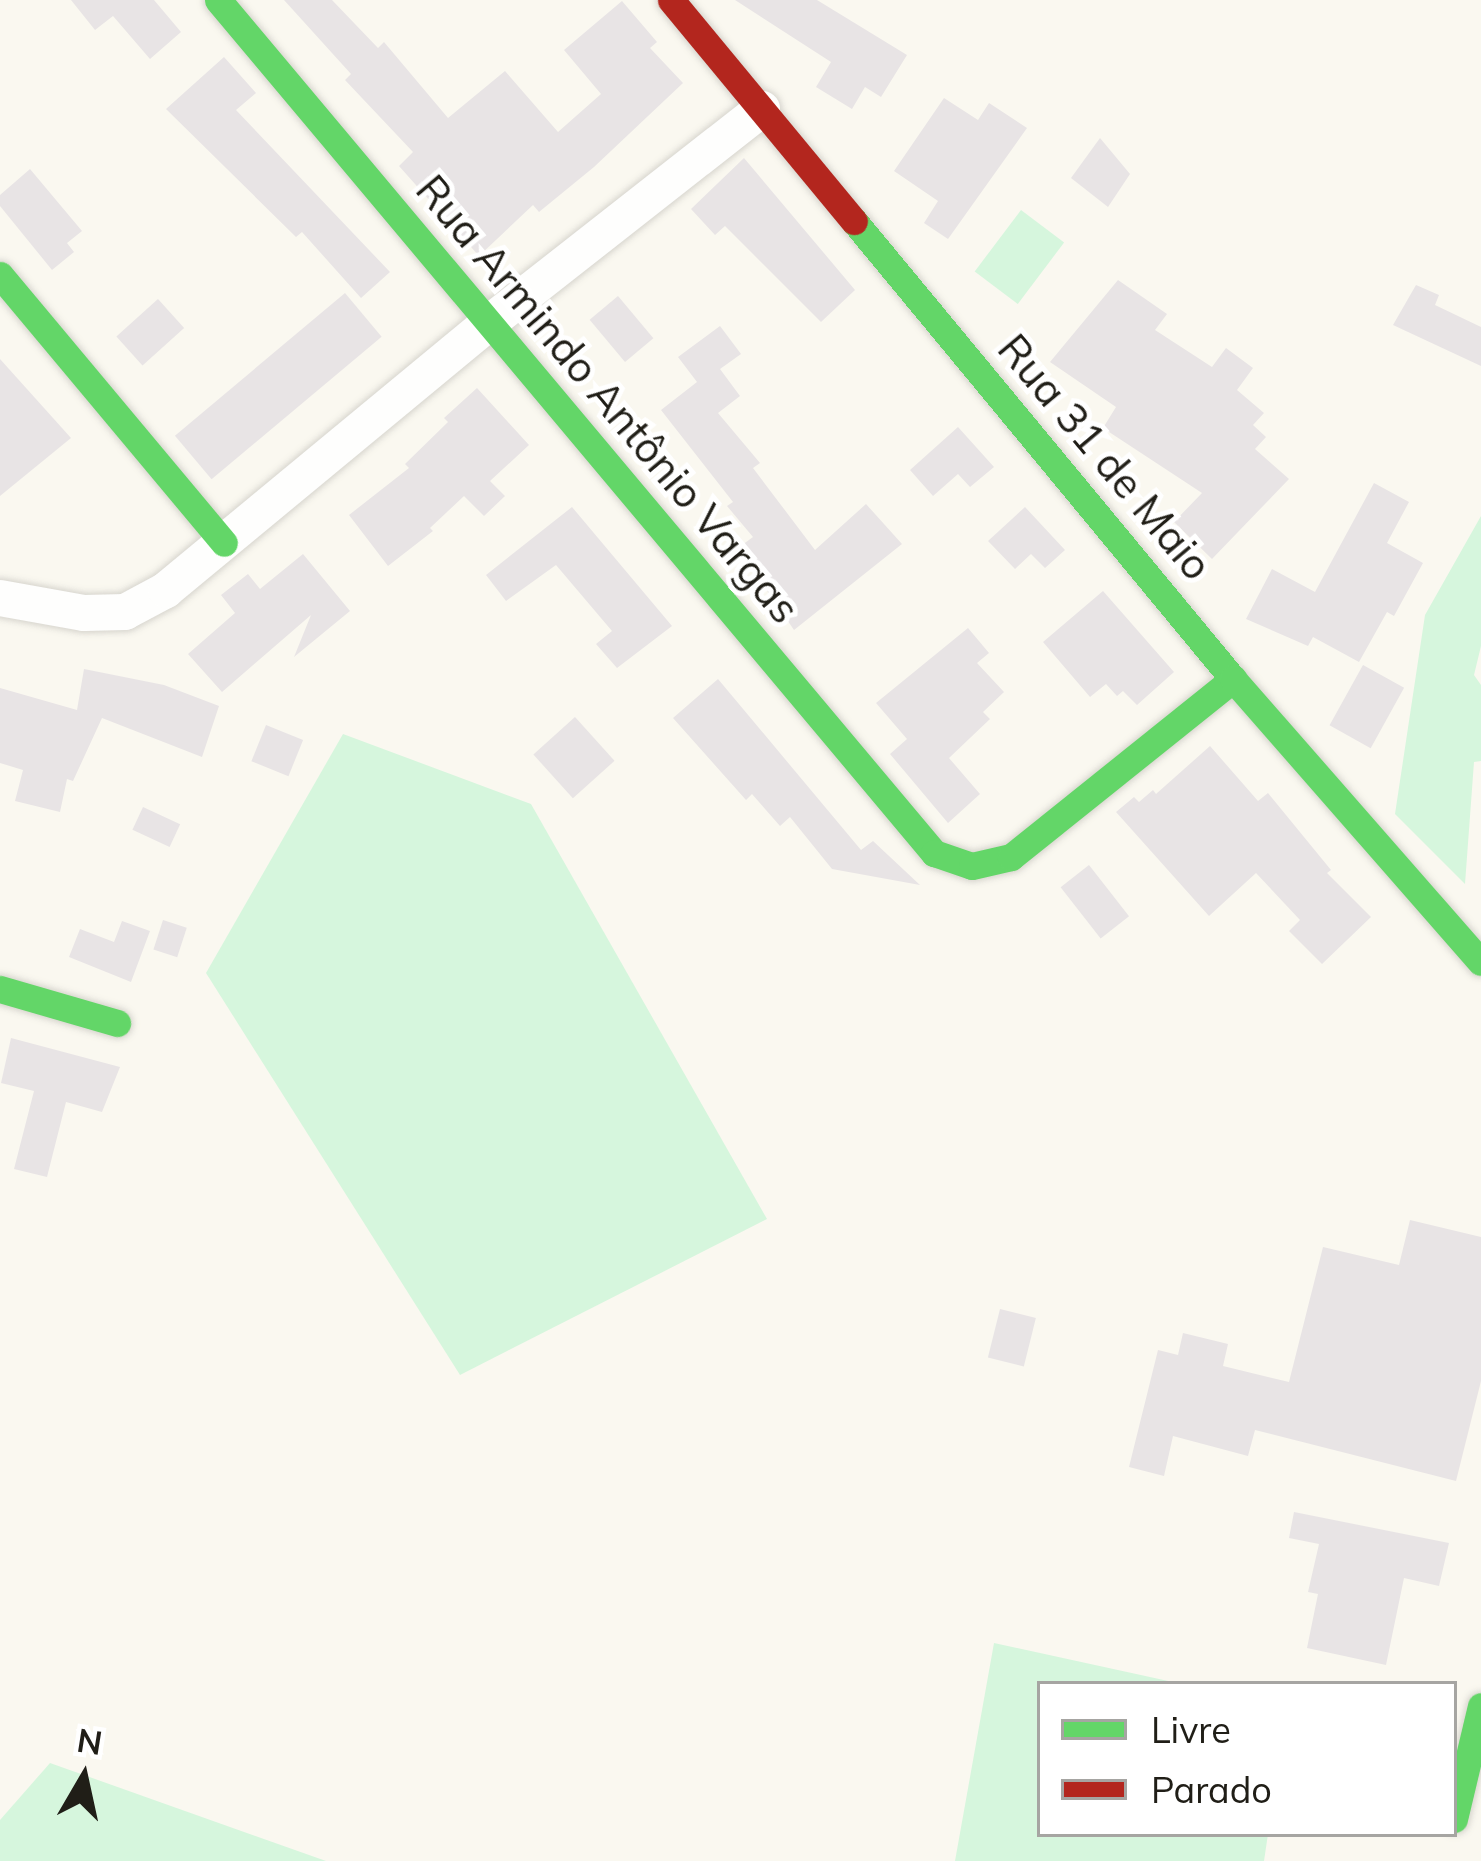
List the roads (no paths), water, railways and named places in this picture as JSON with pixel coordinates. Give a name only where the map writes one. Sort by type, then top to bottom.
[{"type":"street","name":"Rua Armindo Antônio Vargas","points":[[218,0],[934,853],[972,866],[1010,857],[1233,679]]},
{"type":"street","name":"Rua 31 de Maio","points":[[671,0],[1233,679],[1481,962]]},
{"type":"street","points":[[0,598],[84,613],[125,612],[166,590],[489,323],[762,110]]},
{"type":"street","points":[[0,275],[224,544]]},
{"type":"street","points":[[0,989],[117,1023]]},
{"type":"street","points":[[1457,1806],[1481,1706]]}]
